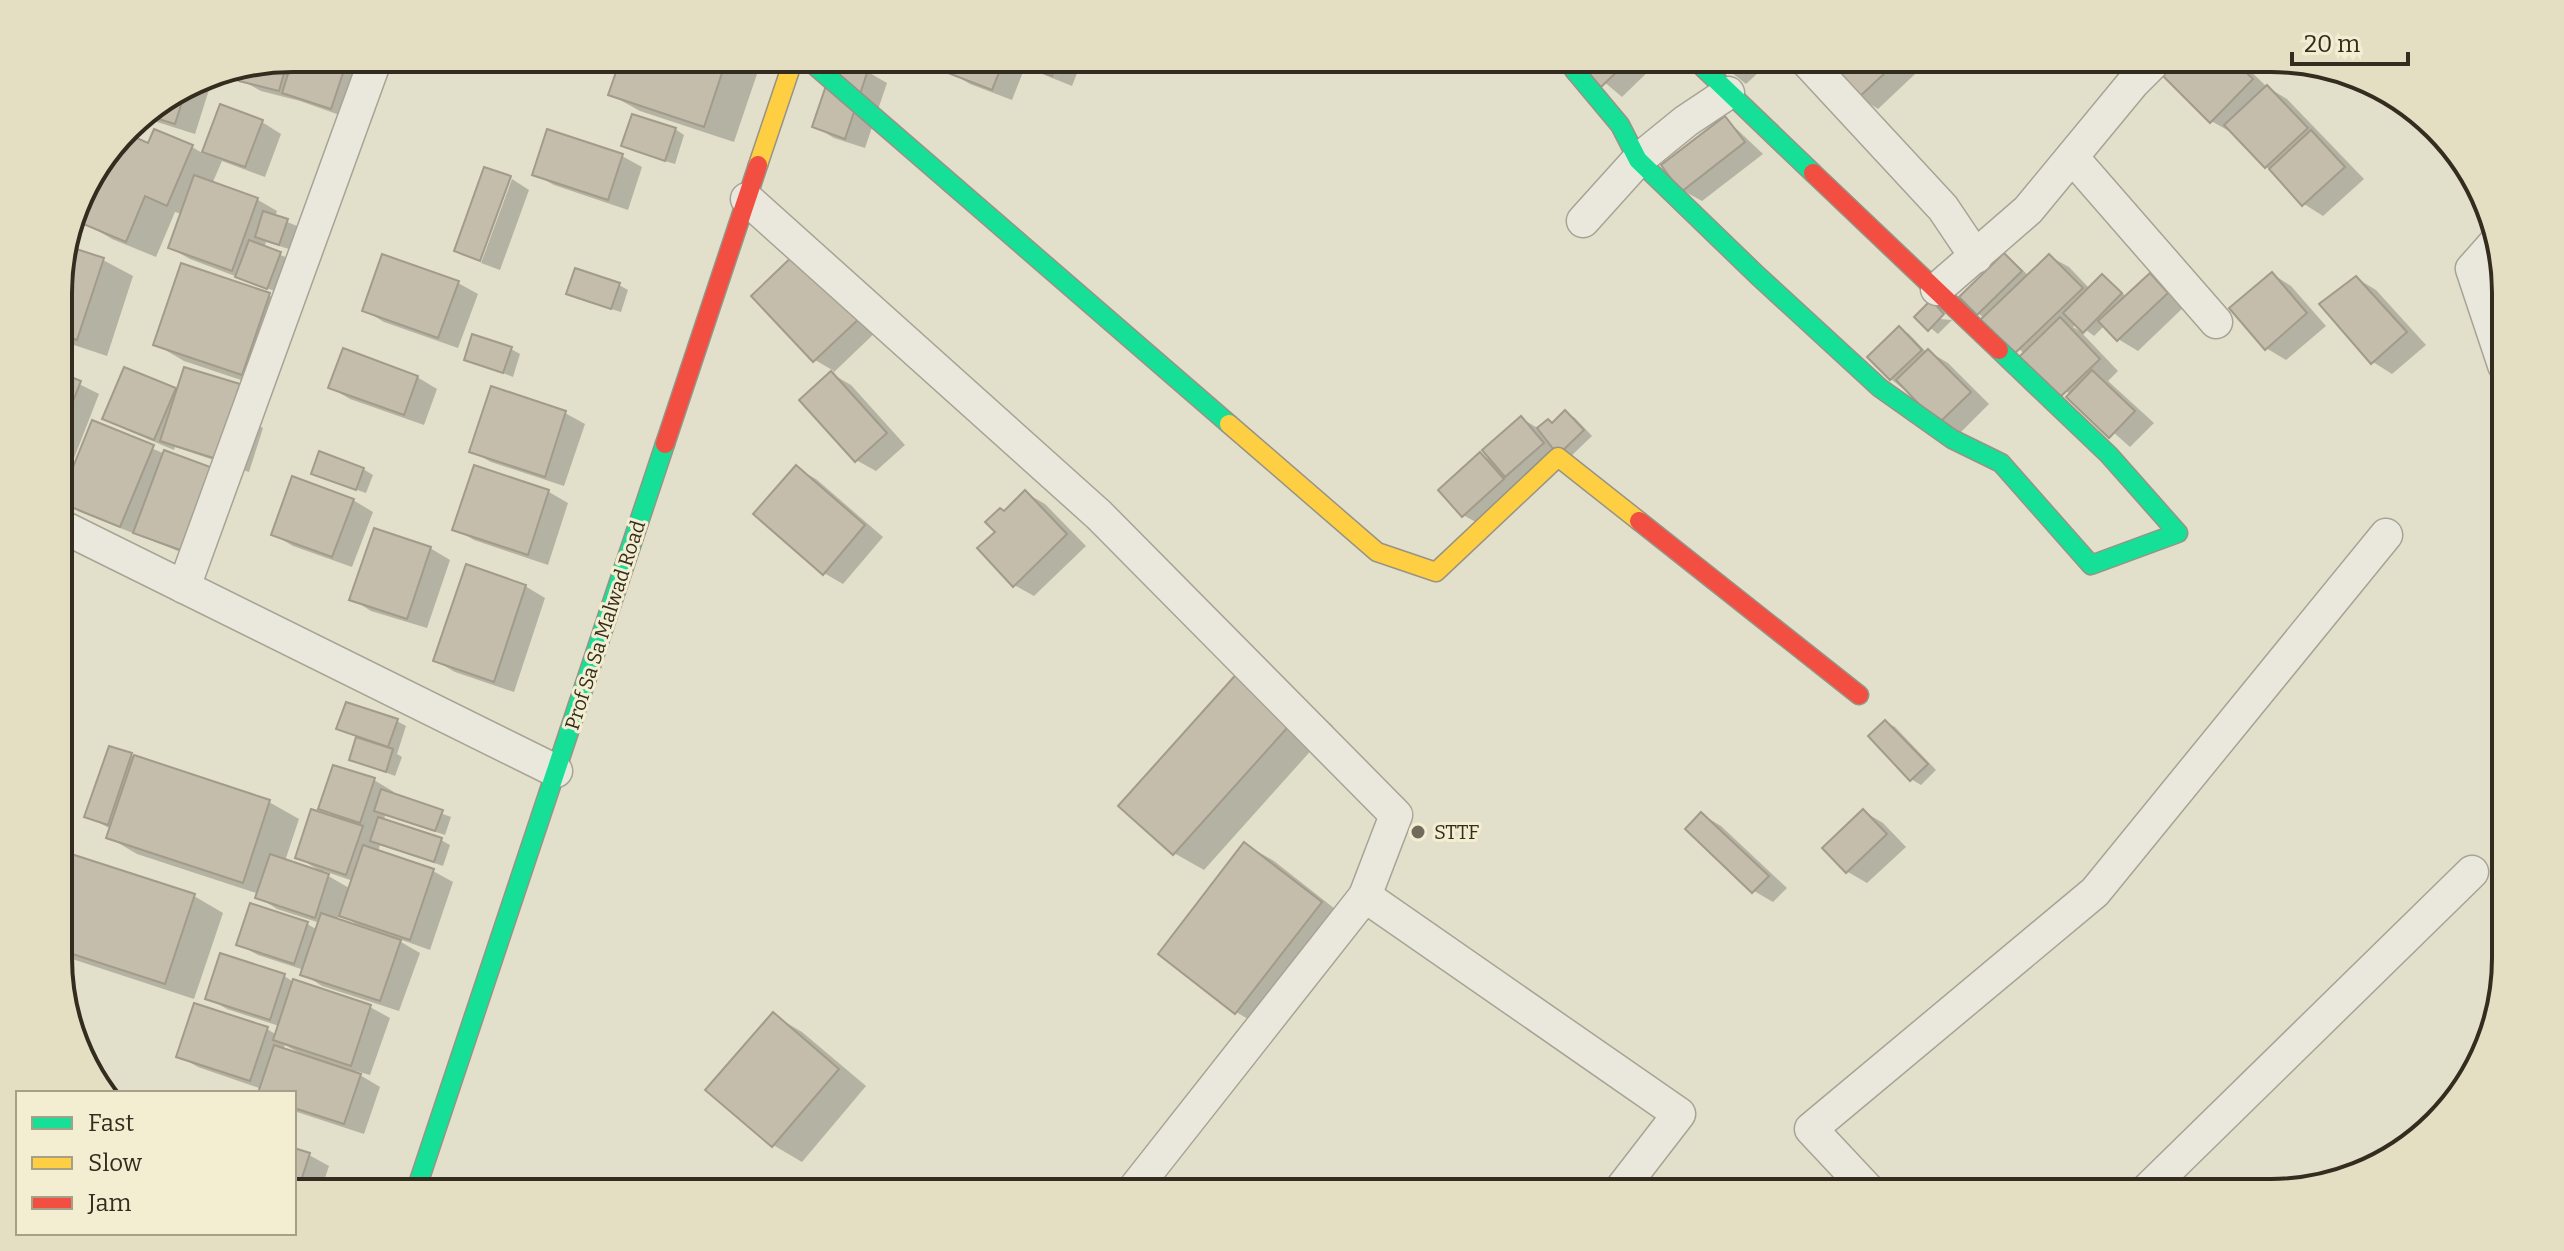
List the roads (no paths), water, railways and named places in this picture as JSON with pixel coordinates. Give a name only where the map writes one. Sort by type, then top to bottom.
[{"type":"street","points":[[184,587],[371,72]]},
{"type":"street","name":"Prof Sa Sa Malwad Road","points":[[420,1179],[789,72]]},
{"type":"street","points":[[822,72],[1377,552],[1436,572],[1558,457],[1859,695]]},
{"type":"street","points":[[1578,72],[1620,125],[1638,160],[1757,275],[1880,388],[1952,439],[2001,463],[2091,565],[2178,533],[2109,455],[1707,72]]},
{"type":"street","points":[[1817,72],[1943,208],[1976,257]]},
{"type":"street","points":[[1937,289],[2028,210],[2144,72]]},
{"type":"street","points":[[1583,221],[1638,160],[1686,121],[1728,93]]},
{"type":"street","points":[[2072,157],[2216,322]]},
{"type":"street","points":[[747,199],[1099,515],[1396,815],[1365,896],[1142,1179]]},
{"type":"street","points":[[2487,252],[2472,269],[2492,329]]},
{"type":"street","points":[[1858,1179],[1811,1129],[2095,892],[2386,535]]},
{"type":"street","points":[[72,538],[184,587],[556,771]]},
{"type":"street","points":[[2158,1179],[2472,872]]},
{"type":"street","points":[[1365,896],[1679,1114],[1629,1179]]},
{"type":"place","name":"STTF","points":[[1418,832]]}]
